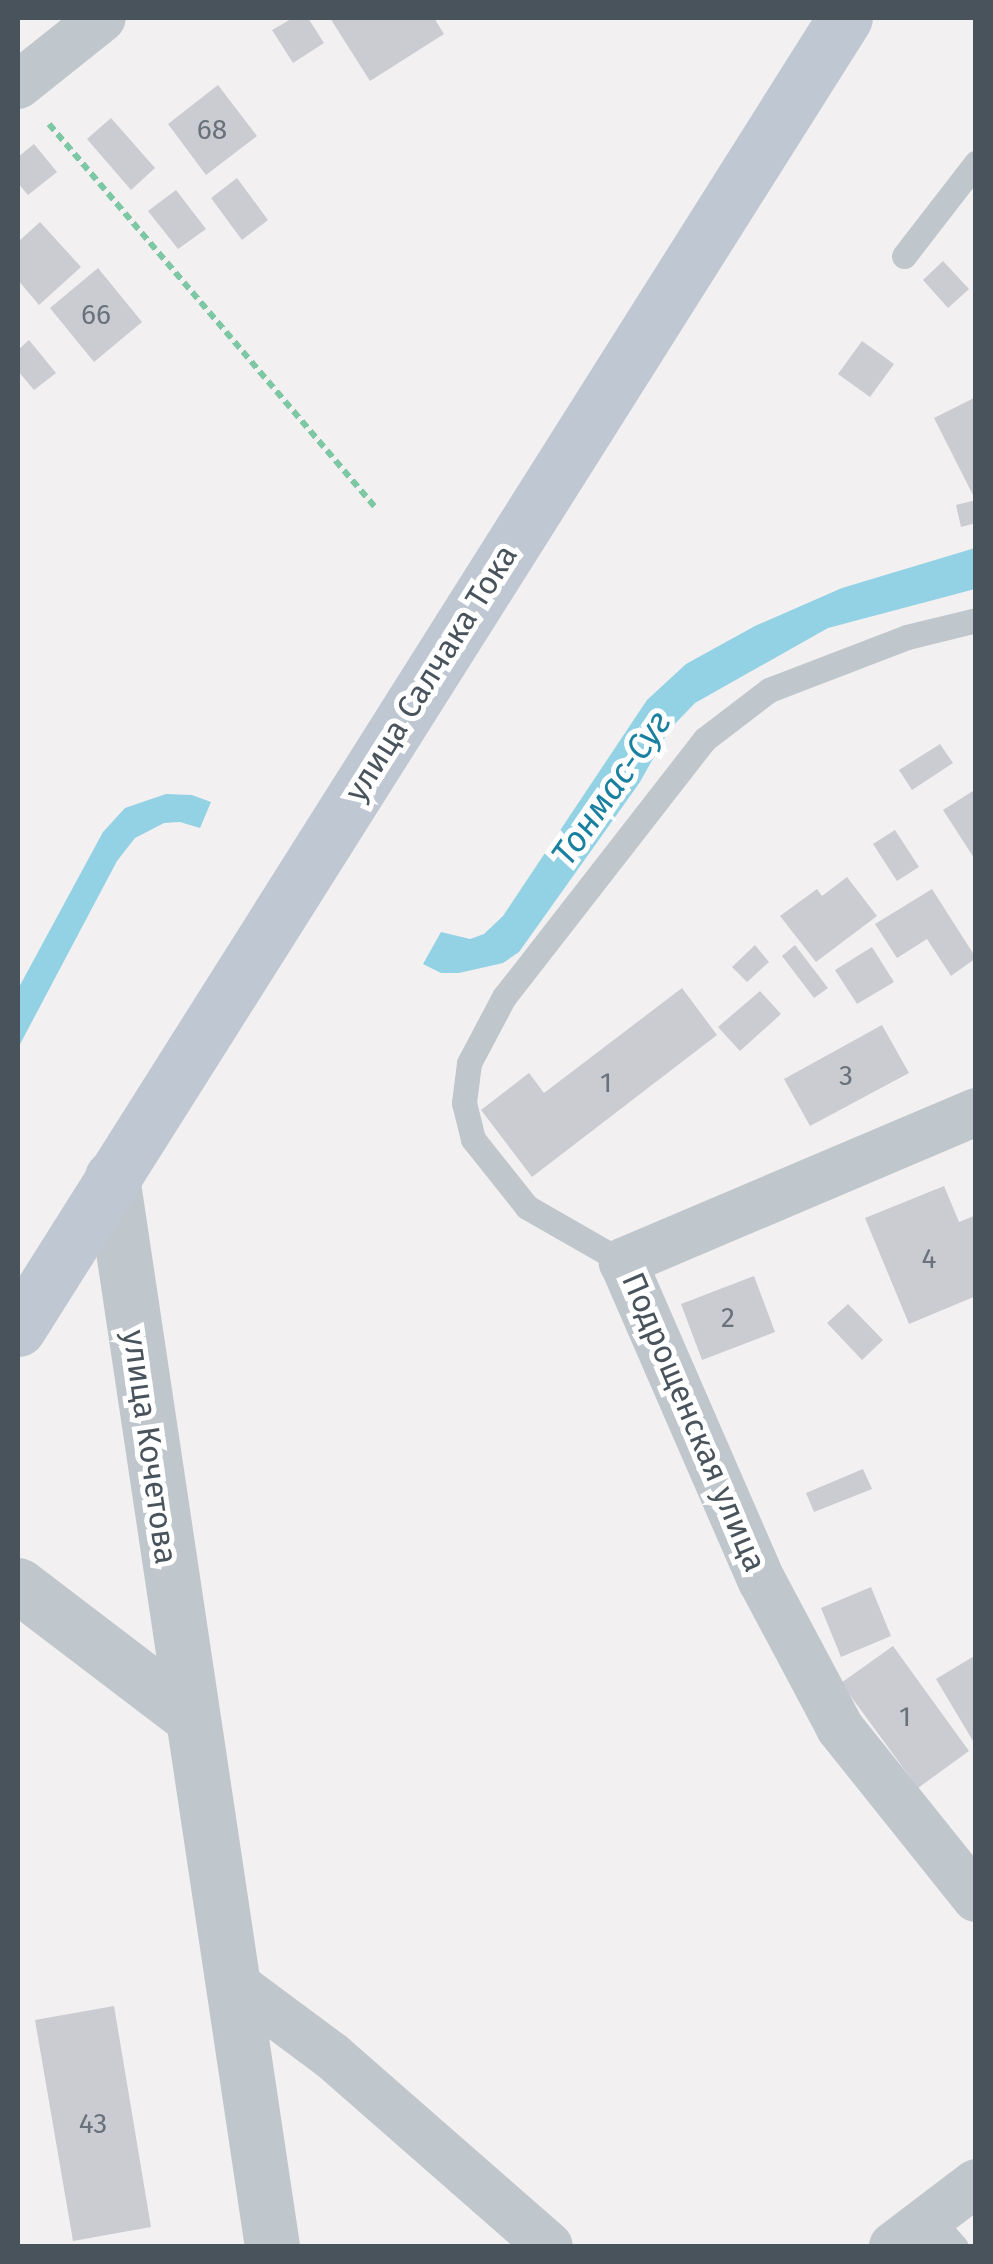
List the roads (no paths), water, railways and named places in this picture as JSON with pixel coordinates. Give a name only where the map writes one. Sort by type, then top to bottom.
[{"type":"main road","name":"улица Салчака Тока","points":[[18,1329],[845,18]]},
{"type":"street","points":[[30,100],[102,18]]},
{"type":"street","name":"Подрощенская улица","points":[[976,1112],[623,1262],[762,1581],[840,1728],[976,1898]]},
{"type":"street","name":"улица Кочетова","points":[[112,1177],[272,2246]]},
{"type":"street","points":[[18,1585],[190,1717]]},
{"type":"street","points":[[231,1982],[332,2056],[550,2246]]},
{"type":"street","points":[[926,2237],[976,2183]]},
{"type":"lane","points":[[904,256],[976,164]]},
{"type":"lane","points":[[623,1262],[527,1207],[473,1139],[464,1103],[469,1063],[504,996],[705,740],[769,690],[907,637],[976,620]]},
{"type":"water","name":"Тонмас-Суг","points":[[975,548],[975,589],[828,628],[695,703],[669,730],[640,782],[519,952],[503,963],[459,973],[441,973],[423,964],[441,932],[470,939],[484,934],[503,916],[647,700],[686,664],[755,626],[842,588]]},
{"type":"water","points":[[166,794],[192,795],[211,802],[200,828],[180,822],[164,823],[135,838],[117,861],[18,1048],[18,989],[103,832],[125,808]]}]
